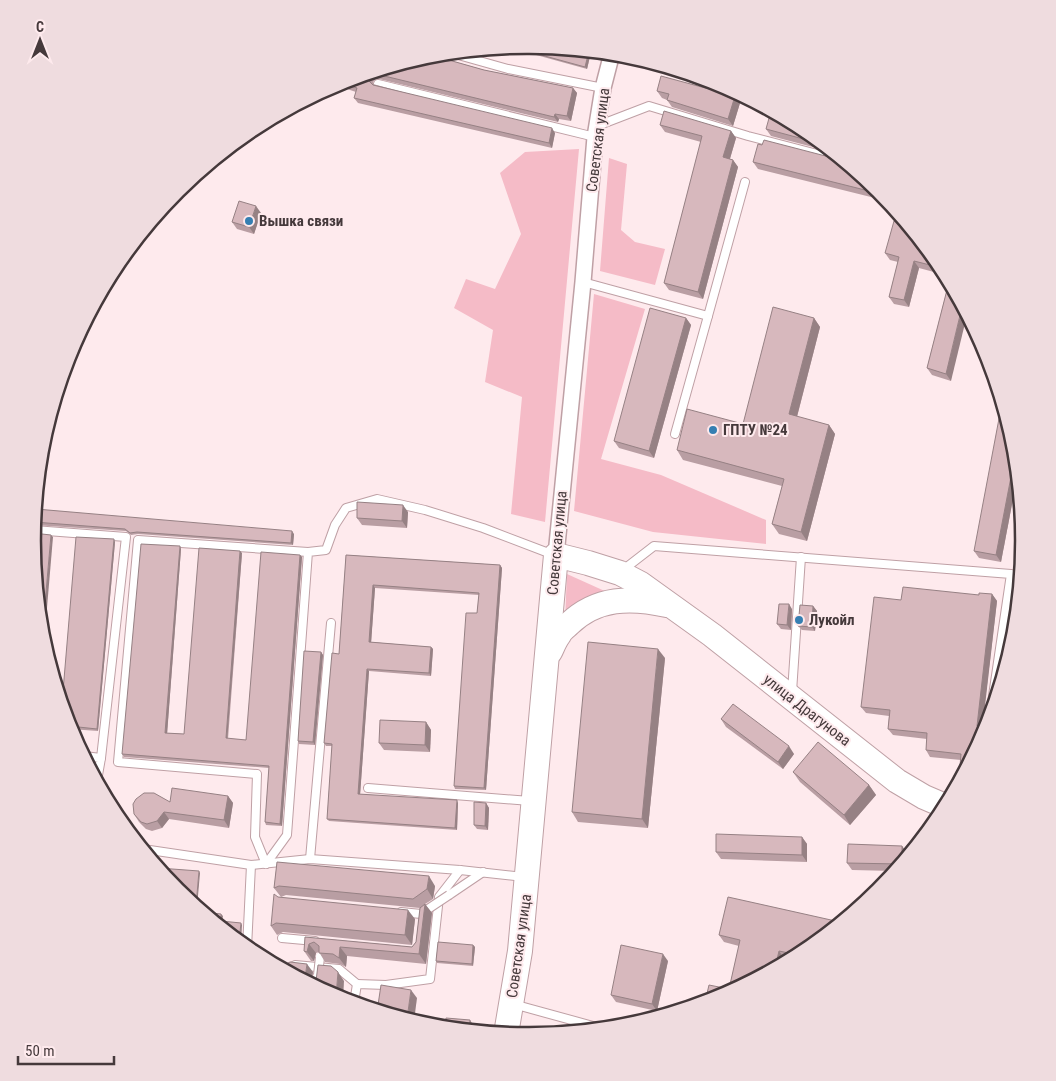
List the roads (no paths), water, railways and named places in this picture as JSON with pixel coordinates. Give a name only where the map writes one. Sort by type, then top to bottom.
[{"type":"main road","name":"улица Драгунова","points":[[556,555],[588,562],[620,573],[641,584],[673,606],[792,697],[897,781],[938,803]]},
{"type":"main road","name":"Советская улица","points":[[507,1026],[520,951],[528,878],[556,555]]},
{"type":"main road","points":[[547,656],[560,633],[576,617],[596,605],[622,600],[645,600],[673,606]]},
{"type":"street","name":"Советская улица","points":[[556,555],[596,132],[603,88],[610,61]]},
{"type":"lane","points":[[469,57],[508,69],[603,88]]},
{"type":"lane","points":[[378,84],[596,132],[650,106],[828,157]]},
{"type":"lane","points":[[675,434],[745,182]]},
{"type":"lane","points":[[583,282],[708,316]]},
{"type":"lane","points":[[266,864],[255,837],[257,774],[118,762],[138,540],[308,552],[326,550],[335,526],[346,508],[377,499],[425,510],[483,528],[556,555]]},
{"type":"lane","points":[[41,531],[126,537],[99,771]]},
{"type":"lane","points":[[620,573],[654,546],[1011,574],[997,670]]},
{"type":"lane","points":[[266,864],[286,835],[308,552]]},
{"type":"lane","points":[[792,697],[801,557]]},
{"type":"lane","points":[[310,859],[331,624]]},
{"type":"lane","points":[[91,757],[101,758]]},
{"type":"lane","points":[[368,788],[535,801]]},
{"type":"lane","points":[[153,851],[251,865],[310,859],[483,872],[528,878]]},
{"type":"lane","points":[[247,938],[251,865]]},
{"type":"lane","points":[[293,966],[339,969],[357,984],[386,985],[430,980],[439,897],[460,870]]},
{"type":"lane","points":[[420,923],[424,912],[483,872]]},
{"type":"lane","points":[[391,911],[424,912]]},
{"type":"lane","points":[[282,938],[322,942],[318,979]]},
{"type":"lane","points":[[355,995],[357,984]]},
{"type":"lane","points":[[511,1004],[587,1024]]},
{"type":"place","name":"Вышка связи","points":[[249,221]]},
{"type":"place","name":"ГПТУ №24","points":[[713,430]]},
{"type":"place","name":"Лукойл","points":[[799,620]]}]
